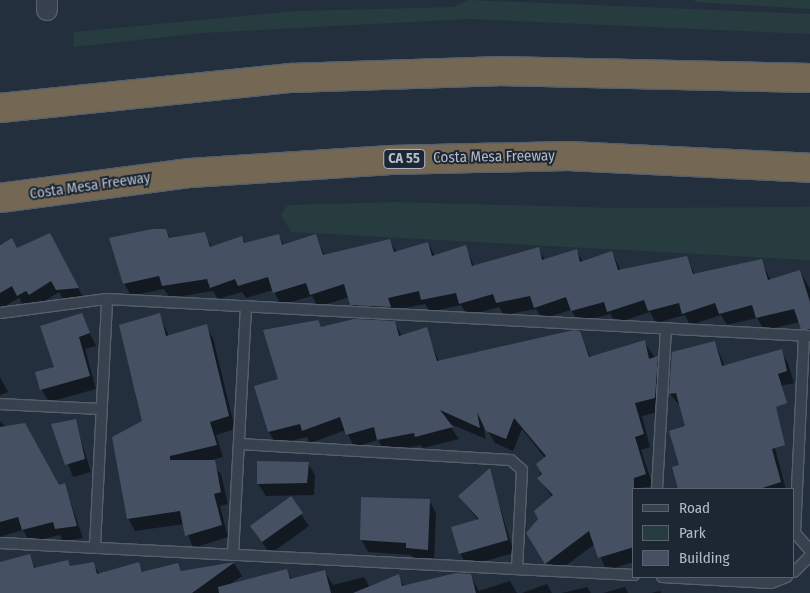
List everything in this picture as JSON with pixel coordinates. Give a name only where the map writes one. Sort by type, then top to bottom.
[{"type":"highway","points":[[0,108],[292,78],[537,71],[810,78]]},
{"type":"highway","name":"Costa Mesa Freeway","points":[[0,198],[190,173],[421,159],[639,158],[810,168]]},
{"type":"lane","points":[[94,547],[107,299]]},
{"type":"lane","points":[[0,313],[107,299],[807,336],[795,533],[810,550]]},
{"type":"lane","points":[[233,555],[246,306]]},
{"type":"lane","points":[[657,488],[666,328]]},
{"type":"lane","points":[[0,404],[101,409]]},
{"type":"lane","points":[[240,444],[511,460],[522,470],[517,569]]},
{"type":"lane","points":[[0,543],[632,575]]},
{"type":"lane","points":[[795,571],[810,556]]},
{"type":"lane","points":[[680,578],[771,583],[785,578]]},
{"type":"green space","points":[[469,0],[810,14],[810,34],[469,19],[202,33],[73,47],[74,32],[295,11],[454,7]]},
{"type":"green space","points":[[695,0],[810,0],[810,9],[695,2]]},
{"type":"green space","points":[[394,202],[615,208],[810,207],[810,260],[291,232],[281,215],[288,205]]},
{"type":"building","points":[[152,229],[166,229],[169,238],[205,232],[210,247],[242,236],[244,243],[279,234],[282,245],[316,234],[323,255],[390,239],[394,252],[428,242],[432,256],[466,245],[472,266],[539,247],[542,260],[577,249],[580,262],[612,251],[618,270],[687,256],[693,274],[762,259],[768,280],[800,270],[810,302],[810,329],[801,329],[794,309],[756,318],[752,305],[719,314],[715,303],[682,314],[679,303],[648,311],[644,300],[607,312],[604,302],[571,311],[566,297],[534,308],[530,296],[496,303],[493,294],[459,304],[456,293],[421,300],[419,291],[388,298],[391,307],[350,305],[344,284],[310,295],[306,283],[273,293],[268,277],[238,286],[235,279],[210,288],[207,279],[162,286],[159,276],[123,284],[109,238]]},
{"type":"building","points":[[50,233],[79,288],[56,290],[51,281],[29,295],[26,291],[17,296],[12,286],[0,293],[0,245],[12,238],[17,248]]},
{"type":"building","points":[[82,313],[90,333],[79,337],[90,376],[40,390],[35,372],[54,367],[40,326]]},
{"type":"building","points":[[160,313],[166,336],[207,324],[229,416],[210,422],[217,445],[170,456],[170,460],[215,460],[221,492],[214,494],[222,525],[185,536],[180,511],[127,519],[112,437],[142,421],[119,325]]},
{"type":"building","points":[[354,319],[395,321],[399,336],[427,327],[437,361],[574,330],[580,331],[589,357],[645,340],[649,359],[658,356],[655,398],[635,403],[644,434],[635,437],[646,474],[634,478],[634,488],[632,488],[632,548],[598,558],[589,531],[545,564],[526,533],[538,519],[534,511],[553,495],[537,478],[542,474],[536,464],[546,456],[514,418],[506,439],[486,431],[477,412],[480,428],[440,410],[453,427],[415,437],[414,433],[377,440],[374,427],[346,435],[340,417],[302,431],[300,424],[268,432],[254,386],[278,379],[263,330],[318,320],[321,327]]},
{"type":"building","points":[[715,341],[722,366],[782,349],[787,371],[778,374],[787,403],[776,407],[785,445],[772,449],[781,482],[762,488],[678,488],[672,467],[679,465],[669,431],[685,426],[676,393],[669,394],[672,352]]},
{"type":"building","points":[[76,419],[85,459],[65,465],[51,424]]},
{"type":"building","points":[[25,423],[59,485],[65,483],[77,526],[55,529],[53,522],[22,530],[18,517],[0,522],[0,427]]},
{"type":"building","points":[[257,461],[309,462],[307,483],[257,484]]},
{"type":"building","points":[[490,468],[508,540],[459,554],[451,527],[479,519],[458,496]]},
{"type":"building","points":[[291,496],[303,513],[262,542],[250,526]]},
{"type":"building","points":[[361,497],[430,499],[428,550],[406,548],[406,543],[360,540]]},
{"type":"building","points":[[30,554],[34,568],[68,560],[70,566],[94,562],[97,574],[139,562],[142,572],[178,563],[181,571],[235,562],[192,593],[0,593],[0,562]]},
{"type":"building","points":[[287,569],[290,579],[325,570],[331,593],[219,593],[218,587]]},
{"type":"building","points":[[456,573],[471,574],[476,593],[353,593],[399,574],[402,586]]}]
